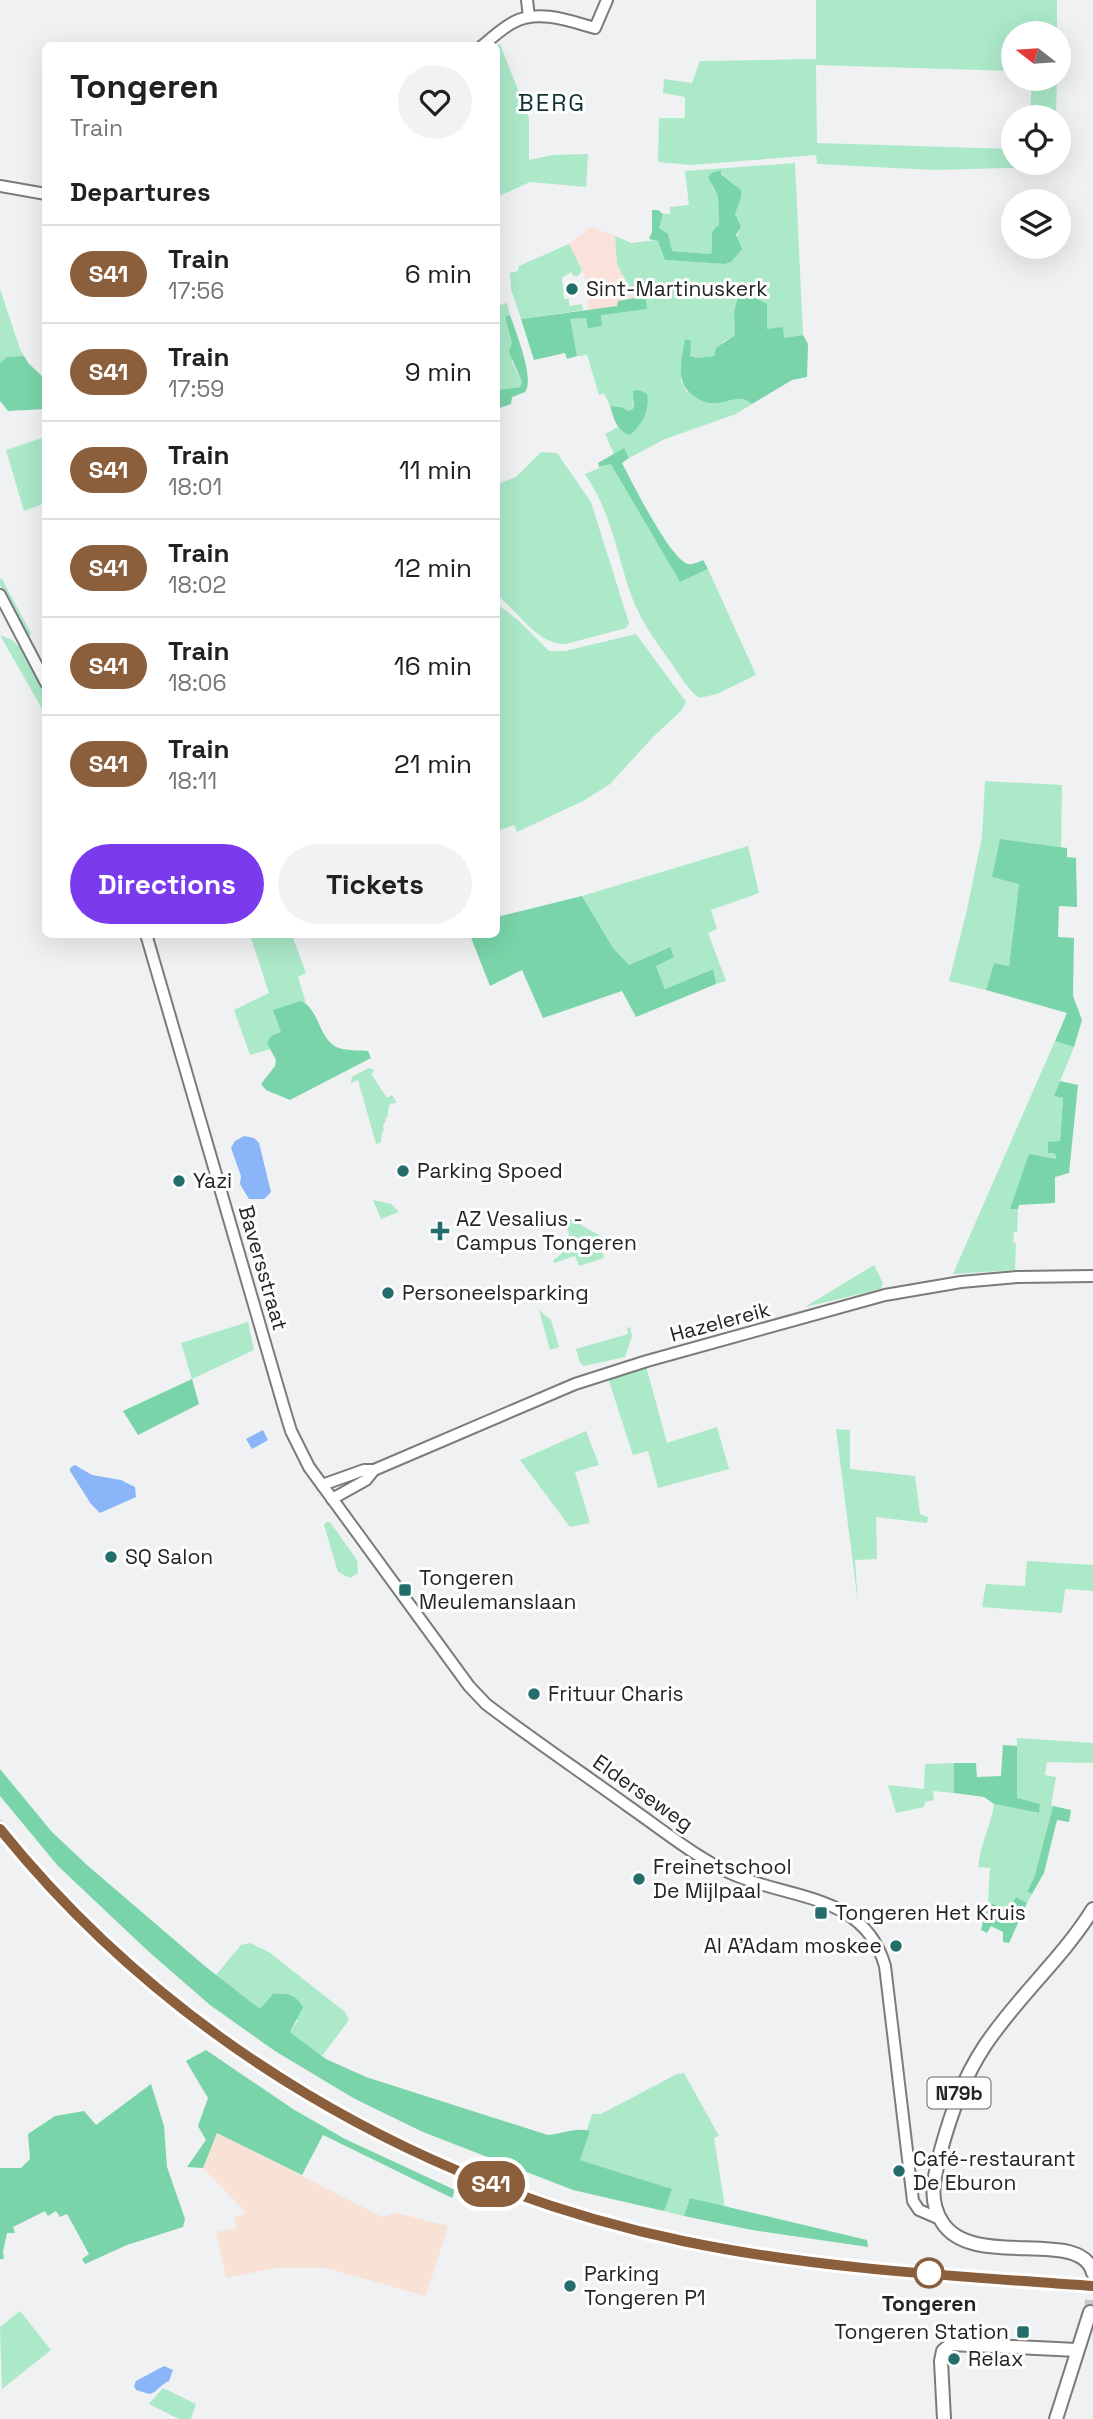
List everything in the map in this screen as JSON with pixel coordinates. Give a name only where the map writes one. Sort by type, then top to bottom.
[{"type":"main road","points":[[527,0],[528,18]]},
{"type":"main road","points":[[487,42],[512,23],[528,18],[556,17],[595,28],[607,0]]},
{"type":"main road","points":[[0,186],[42,193]]},
{"type":"main road","points":[[1,599],[42,675]]},
{"type":"main road","points":[[0,621],[11,616]]},
{"type":"main road","name":"Baversstraat","points":[[147,938],[291,1431],[304,1458],[322,1485]]},
{"type":"main road","name":"Hazelereik","points":[[322,1485],[363,1470],[374,1470],[575,1384],[885,1296],[961,1282],[1017,1277],[1093,1276]]},
{"type":"main road","name":"Hazelereik","points":[[332,1499],[366,1480],[374,1470]]},
{"type":"main road","name":"Elderseweg","points":[[322,1485],[469,1686],[486,1704],[710,1862],[753,1882],[844,1910],[867,1929],[878,1946],[885,1966],[914,2201],[919,2210],[940,2219]]},
{"type":"main road","name":"N79b","points":[[940,2219],[933,2197],[934,2180],[948,2125],[964,2081],[995,2031],[1075,1936],[1093,1909]]},
{"type":"main road","points":[[940,2219],[950,2232],[970,2244],[1059,2250],[1082,2256],[1091,2267]]},
{"type":"main road","points":[[1056,2419],[1090,2312]]},
{"type":"main road","points":[[944,2419],[941,2361],[943,2351],[951,2344],[1077,2350]]},
{"type":"shaded area","points":[[591,227],[615,236],[617,264],[635,298],[618,301],[618,306],[589,310],[585,276],[569,244]]},
{"type":"shaded area","points":[[217,2132],[382,2217],[397,2213],[448,2226],[426,2296],[325,2268],[275,2268],[226,2278],[216,2232],[236,2228],[234,2217],[247,2214],[203,2168]]},
{"type":"green space","points":[[816,0],[1057,0],[1057,21],[1001,21],[1001,71],[816,65],[817,143],[1001,149],[1001,168],[934,170],[817,164],[816,155],[691,165],[658,162],[659,118],[685,118],[685,97],[663,93],[664,79],[692,83],[700,61],[816,59]]},
{"type":"green space","points":[[500,44],[529,118],[529,160],[552,155],[588,154],[586,187],[530,182],[500,196]]},
{"type":"green space","points":[[1031,91],[1057,91],[1056,105],[1031,105]]},
{"type":"green space","points":[[795,163],[803,335],[784,338],[766,329],[740,294],[734,312],[735,335],[723,342],[714,356],[689,356],[685,340],[681,381],[687,392],[746,399],[752,404],[736,414],[665,439],[629,458],[624,449],[614,454],[605,434],[618,427],[624,433],[643,418],[632,400],[634,408],[629,411],[610,406],[604,393],[599,395],[587,355],[577,356],[569,319],[587,318],[602,326],[601,315],[645,296],[635,298],[617,264],[615,236],[631,243],[658,240],[665,260],[724,264],[740,230],[735,214],[741,190],[721,173],[712,186],[718,196],[719,225],[711,235],[711,254],[671,251],[659,228],[663,214],[670,214],[670,207],[689,205],[685,171]]},
{"type":"green space","points":[[721,170],[721,174],[741,190],[735,214],[741,227],[736,235],[742,249],[731,262],[724,264],[665,260],[658,241],[649,239],[652,232],[652,210],[663,214],[659,228],[668,234],[672,251],[711,254],[713,231],[719,225],[718,196],[708,177]]},
{"type":"green space","points":[[569,244],[582,270],[578,276],[571,272],[562,278],[564,299],[569,299],[569,306],[582,304],[583,310],[521,319],[511,289],[510,273],[518,271],[519,266]]},
{"type":"green space","points":[[0,289],[24,356],[7,357],[0,363]]},
{"type":"green space","points":[[739,293],[750,295],[767,304],[767,329],[783,327],[784,338],[803,335],[808,344],[807,377],[792,380],[752,404],[743,399],[720,403],[706,402],[688,391],[682,378],[681,362],[685,339],[691,341],[690,356],[714,356],[716,348],[735,335],[734,312]]},
{"type":"green space","points":[[645,296],[647,309],[601,315],[602,326],[588,328],[586,318],[570,319],[577,356],[567,359],[565,353],[534,360],[521,319],[617,306],[618,301]]},
{"type":"green space","points":[[507,303],[510,315],[505,318],[512,343],[512,363],[522,382],[520,387],[500,390],[500,305]]},
{"type":"green space","points":[[510,315],[524,355],[528,377],[525,392],[512,397],[511,404],[500,408],[500,390],[520,387],[522,382],[509,352],[512,343],[505,317]]},
{"type":"green space","points":[[24,356],[42,376],[42,409],[8,411],[0,401],[0,363],[7,357]]},
{"type":"green space","points":[[639,390],[647,394],[646,411],[638,427],[630,435],[619,427],[610,406],[629,411],[634,408],[633,391]]},
{"type":"green space","points":[[42,438],[42,504],[24,511],[6,450]]},
{"type":"green space","points":[[624,448],[629,458],[622,463],[652,519],[672,549],[688,564],[703,560],[708,569],[680,582],[611,464],[599,467],[598,463]]},
{"type":"green space","points":[[541,452],[557,453],[591,502],[629,623],[626,628],[566,644],[556,643],[528,626],[500,598],[500,483],[516,477]]},
{"type":"green space","points":[[611,463],[680,582],[708,569],[756,675],[717,694],[699,698],[659,647],[633,599],[607,516],[585,474]]},
{"type":"green space","points":[[0,579],[31,633],[28,638],[0,585]]},
{"type":"green space","points":[[500,606],[549,651],[565,651],[636,634],[686,702],[682,710],[610,784],[583,801],[517,832],[514,825],[500,830]]},
{"type":"green space","points":[[0,635],[18,646],[21,645],[42,688],[42,709]]},
{"type":"green space","points":[[985,781],[1062,785],[1061,847],[1000,840],[1019,884],[1009,966],[994,963],[986,990],[949,981],[982,837]]},
{"type":"green space","points":[[1000,839],[1067,848],[1067,857],[1076,858],[1077,907],[1059,906],[1058,937],[1074,938],[1073,996],[1082,1020],[1074,1047],[1055,1041],[1067,1013],[986,990],[994,963],[1009,966],[1019,884],[992,877]]},
{"type":"green space","points":[[748,846],[759,893],[711,910],[717,929],[708,933],[726,981],[716,984],[712,969],[665,989],[656,966],[669,947],[629,965],[613,948],[582,896]]},
{"type":"green space","points":[[582,896],[613,948],[629,965],[670,947],[674,957],[656,966],[665,989],[713,969],[716,984],[636,1017],[622,991],[543,1018],[522,970],[490,986],[471,938],[500,938],[500,916]]},
{"type":"green space","points":[[251,938],[293,938],[306,973],[298,977],[306,1003],[301,1001],[281,1032],[267,1043],[271,1049],[250,1055],[234,1010],[269,993]]},
{"type":"green space","points":[[301,1001],[312,1011],[332,1044],[342,1049],[368,1051],[371,1058],[290,1100],[266,1090],[261,1084],[275,1066],[276,1060],[267,1043],[271,1036],[281,1032],[273,1010]]},
{"type":"green space","points":[[1055,1041],[1074,1047],[1054,1096],[1063,1097],[1060,1142],[1049,1142],[1056,1160],[1011,1209],[1018,1209],[1017,1232],[1014,1232],[1013,1242],[1016,1243],[1015,1270],[953,1274]]},
{"type":"green space","points":[[369,1068],[375,1070],[371,1074],[387,1098],[392,1095],[396,1101],[389,1104],[381,1142],[376,1144],[358,1080],[351,1083],[353,1076]]},
{"type":"green space","points":[[1060,1081],[1078,1085],[1069,1173],[1055,1177],[1055,1203],[1019,1205],[1018,1209],[1010,1209],[1029,1154],[1056,1159],[1055,1153],[1048,1153],[1048,1142],[1060,1141],[1063,1098],[1054,1096]]},
{"type":"green space","points":[[373,1200],[391,1204],[399,1212],[381,1219]]},
{"type":"green space","points":[[566,1217],[603,1237],[598,1238],[604,1258],[579,1266],[575,1256],[554,1263],[553,1260],[568,1244]]},
{"type":"green space","points":[[874,1265],[883,1283],[881,1289],[805,1307]]},
{"type":"green space","points":[[539,1310],[551,1320],[559,1347],[550,1350]]},
{"type":"green space","points":[[248,1322],[254,1350],[192,1379],[181,1343]]},
{"type":"green space","points":[[630,1327],[632,1336],[625,1357],[584,1366],[580,1363],[576,1349],[628,1334],[627,1328]]},
{"type":"green space","points":[[646,1366],[667,1443],[717,1427],[729,1469],[658,1488],[648,1451],[633,1455],[608,1378]]},
{"type":"green space","points":[[192,1379],[199,1404],[138,1435],[123,1411]]},
{"type":"green space","points":[[836,1429],[850,1430],[850,1469],[915,1476],[920,1514],[928,1517],[927,1523],[876,1517],[877,1559],[855,1560],[858,1604]]},
{"type":"green space","points":[[586,1431],[599,1465],[575,1472],[590,1523],[570,1527],[520,1460]]},
{"type":"green space","points":[[330,1522],[357,1560],[358,1573],[350,1578],[338,1572],[324,1525]]},
{"type":"green space","points":[[1027,1561],[1093,1565],[1093,1591],[1065,1589],[1062,1613],[982,1607],[986,1584],[1025,1586]]},
{"type":"green space","points":[[1017,1738],[1093,1743],[1093,1763],[1047,1762],[1045,1775],[1056,1777],[1053,1806],[1034,1878],[1027,1890],[1032,1894],[1027,1903],[1016,1897],[1010,1910],[988,1902],[990,1868],[978,1867],[994,1804],[1038,1813],[1040,1804],[1017,1799]]},
{"type":"green space","points":[[1003,1745],[1017,1746],[1017,1798],[1040,1804],[1039,1813],[994,1804],[984,1797],[954,1793],[954,1763],[976,1763],[977,1777],[1001,1776]]},
{"type":"green space","points":[[954,1763],[954,1793],[933,1791],[934,1800],[925,1802],[924,1807],[896,1813],[888,1785],[924,1789],[925,1764]]},
{"type":"green space","points":[[0,1769],[52,1832],[87,1865],[206,1967],[260,2009],[273,1994],[287,1994],[297,1999],[303,2007],[290,2032],[326,2059],[366,2077],[548,2135],[574,2130],[590,2131],[580,2160],[672,2189],[664,2211],[573,2190],[423,2132],[355,2099],[275,2051],[210,2005],[58,1866],[0,1796]]},
{"type":"green space","points":[[1053,1806],[1071,1810],[1069,1822],[1057,1820],[1044,1873],[1032,1894],[1027,1891],[1034,1878]]},
{"type":"green space","points":[[1016,1897],[1027,1903],[1009,1943],[1003,1942],[1003,1932],[991,1926],[987,1933],[981,1930],[988,1902],[1009,1910]]},
{"type":"green space","points":[[250,1943],[269,1952],[345,2012],[349,2020],[322,2056],[290,2032],[298,2020],[260,2010],[216,1975],[241,1945]]},
{"type":"green space","points":[[206,2050],[293,2109],[345,2139],[455,2190],[452,2198],[323,2135],[302,2175],[217,2133],[203,2168],[187,2167],[206,2140],[198,2126],[208,2098],[186,2061]]},
{"type":"green space","points":[[684,2073],[719,2136],[714,2138],[724,2207],[690,2198],[684,2216],[664,2211],[671,2189],[580,2160],[592,2114],[601,2114],[677,2074]]},
{"type":"green space","points":[[151,2084],[164,2126],[167,2167],[185,2219],[183,2227],[127,2245],[85,2264],[82,2259],[89,2254],[67,2214],[60,2217],[56,2211],[48,2216],[45,2211],[13,2227],[15,2233],[7,2233],[4,2259],[0,2259],[0,2168],[21,2168],[30,2159],[28,2134],[55,2116],[84,2111],[96,2125]]},
{"type":"green space","points":[[690,2198],[867,2240],[868,2247],[752,2230],[684,2216]]},
{"type":"green space","points":[[20,2311],[51,2350],[2,2389],[0,2327]]},
{"type":"green space","points":[[163,2388],[196,2404],[191,2419],[179,2419],[149,2404]]},
{"type":"water","points":[[244,1136],[254,1138],[259,1143],[271,1192],[264,1199],[249,1199],[240,1184],[241,1176],[231,1148],[235,1141]]},
{"type":"water","points":[[263,1430],[268,1440],[252,1449],[246,1439]]},
{"type":"water","points":[[75,1465],[92,1475],[121,1480],[135,1487],[136,1497],[100,1513],[70,1471]]},
{"type":"water","points":[[164,2366],[173,2370],[169,2381],[150,2394],[136,2390],[136,2381]]},
{"type":"tunnel","points":[[1090,2312],[1093,2273]]},
{"type":"railway","points":[[0,1821],[65,1895],[137,1963],[214,2025],[295,2081],[381,2129],[471,2171],[563,2205],[658,2231],[711,2242],[875,2264],[1093,2282]]},
{"type":"train","name":"S41","points":[[0,1829],[81,1919],[154,1986],[258,2063],[384,2136],[500,2188],[618,2225],[742,2252],[926,2273],[1093,2286]]},
{"type":"place","name":"Sint-Martinuskerk","points":[[572,289]]},
{"type":"place","name":"Parking Spoed","points":[[403,1171]]},
{"type":"place","name":"Yazi","points":[[179,1181]]},
{"type":"place","name":"AZ Vesalius - Campus Tongeren","points":[[440,1231]]},
{"type":"place","name":"Personeelsparking","points":[[388,1293]]},
{"type":"place","name":"SQ Salon","points":[[111,1557]]},
{"type":"place","name":"Tongeren Meulemanslaan","points":[[405,1590]]},
{"type":"place","name":"Frituur Charis","points":[[534,1694]]},
{"type":"place","name":"Freinetschool De Mijlpaal","points":[[639,1879]]},
{"type":"place","name":"Tongeren Het Kruis","points":[[821,1913]]},
{"type":"place","name":"Al A’Adam moskee","points":[[896,1946]]},
{"type":"place","name":"Café-restaurant De Eburon","points":[[899,2171]]},
{"type":"place","name":"Tongeren","points":[[929,2273]]},
{"type":"place","name":"Parking Tongeren P1","points":[[570,2286]]},
{"type":"place","name":"Tongeren Station","points":[[1023,2332]]},
{"type":"place","name":"Relax","points":[[954,2359]]},
{"type":"district","name":"BERG","points":[[552,103]]}]
